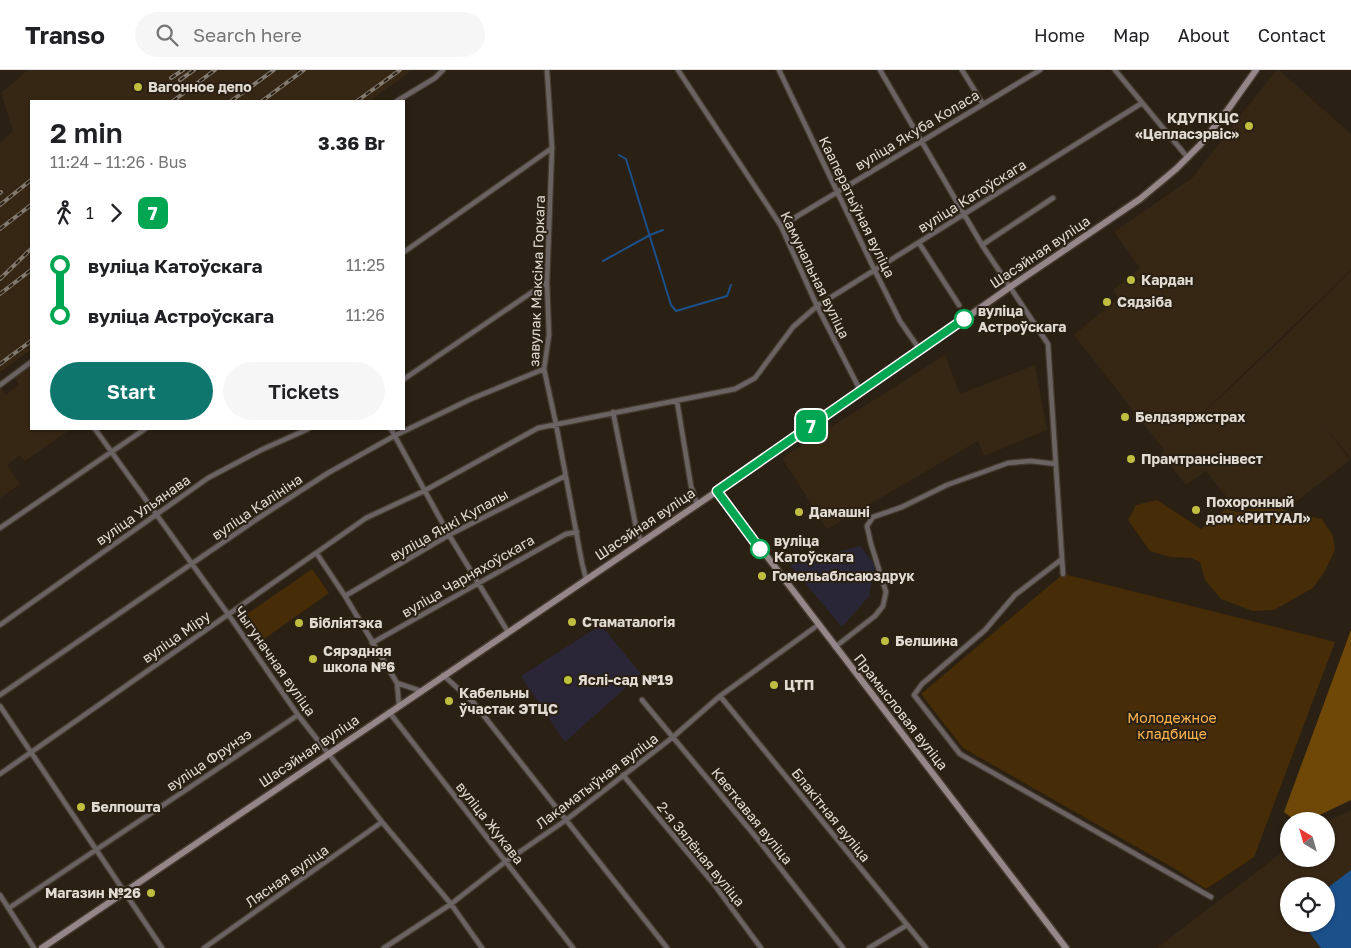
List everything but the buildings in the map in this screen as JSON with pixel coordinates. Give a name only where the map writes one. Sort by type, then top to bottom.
[{"type":"main road","name":"Шасэйная вуліца","points":[[42,948],[717,491],[1140,199],[1188,158],[1214,128],[1256,70]]},
{"type":"main road","name":"Прамысловая вуліца","points":[[717,491],[1066,948]]},
{"type":"street","points":[[399,100],[435,78],[443,70]]},
{"type":"street","name":"завулак Максіма Горкага","points":[[547,70],[552,148],[548,282],[549,335],[544,369],[586,579]]},
{"type":"street","name":"Камунальная вуліца","points":[[678,70],[781,226],[817,306],[861,392]]},
{"type":"street","name":"Кааператыўная вуліца","points":[[779,70],[900,321],[920,350]]},
{"type":"street","points":[[880,70],[982,245],[1048,344],[1063,574]]},
{"type":"street","points":[[962,70],[983,104]]},
{"type":"street","name":"вуліца Якуба Коласа","points":[[781,226],[1040,70]]},
{"type":"street","points":[[1115,70],[1188,158]]},
{"type":"street","name":"вуліца Катоўскага","points":[[366,518],[424,491],[538,428],[735,389],[756,378],[794,327],[817,306],[1142,103]]},
{"type":"street","points":[[405,251],[552,148]]},
{"type":"street","points":[[982,245],[1053,198]]},
{"type":"street","points":[[919,243],[959,305]]},
{"type":"street","points":[[405,378],[548,282]]},
{"type":"street","points":[[0,385],[30,363]]},
{"type":"street","name":"вуліца Калініна","points":[[0,694],[257,519],[328,473],[396,435],[471,399],[544,369]]},
{"type":"street","points":[[677,401],[691,486],[697,504]]},
{"type":"street","points":[[613,412],[636,527],[641,541]]},
{"type":"street","name":"Чыгуначная вуліца","points":[[96,430],[298,715],[382,822],[450,904],[482,948]]},
{"type":"street","points":[[0,528],[144,430]]},
{"type":"street","name":"вуліца Ульянава","points":[[0,625],[208,478],[261,450],[306,430]]},
{"type":"street","points":[[392,430],[449,535],[508,632]]},
{"type":"street","points":[[835,647],[875,616],[883,606],[886,592],[870,544],[867,526],[873,518],[902,507],[947,485],[1008,464],[1031,461],[1056,464]]},
{"type":"street","name":"вуліца Янкі Купалы","points":[[345,596],[449,535],[565,476]]},
{"type":"street","name":"вуліца Міру","points":[[0,774],[366,518]]},
{"type":"street","name":"вуліца Чарняхоўскага","points":[[372,643],[566,534],[576,532]]},
{"type":"street","points":[[317,554],[397,682],[399,705]]},
{"type":"street","points":[[1062,559],[1015,595],[985,630],[922,684],[914,695],[960,754],[1211,897]]},
{"type":"street","name":"Лакаматыўная вуліца","points":[[384,948],[450,904],[505,862],[566,820],[674,737],[720,696],[818,625]]},
{"type":"street","points":[[443,676],[473,702],[667,948]]},
{"type":"street","points":[[397,682],[421,691]]},
{"type":"street","name":"Блакітная вуліца","points":[[720,696],[926,948]]},
{"type":"street","name":"Кветкавая вуліца","points":[[642,700],[760,842],[843,948]]},
{"type":"street","points":[[0,706],[162,948]]},
{"type":"street","name":"вуліца Жукава","points":[[389,712],[573,948]]},
{"type":"street","name":"вуліца Фрунзэ","points":[[9,908],[298,715]]},
{"type":"street","name":"2-я Зялёная вуліца","points":[[623,775],[713,883],[761,948]]},
{"type":"street","name":"Лясная вуліца","points":[[204,948],[382,822]]},
{"type":"street","points":[[0,895],[34,948]]},
{"type":"street","points":[[869,948],[907,925]]},
{"type":"shaded area","points":[[28,70],[413,70],[371,100],[30,100],[30,351],[0,372],[0,143],[13,131],[1,93]]},
{"type":"shaded area","points":[[1276,70],[1279,70],[1351,134],[1351,270],[1187,428],[1271,350],[1351,271],[1351,459],[1320,420],[1350,460],[1289,507],[1232,504],[1206,471],[1186,485],[1161,453],[1164,450],[1074,335],[1118,298],[1113,290],[1140,268],[1114,232],[1192,178]]},
{"type":"shaded area","points":[[945,355],[960,394],[1035,365],[1047,430],[984,456],[978,441],[827,529],[782,458]]},
{"type":"shaded area","points":[[30,367],[30,430],[70,430],[25,461],[20,455],[7,465],[20,484],[0,498],[0,389],[6,395],[19,384],[15,378]]},
{"type":"shaded area","points":[[860,546],[875,565],[869,596],[842,627],[790,565],[824,554]]},
{"type":"shaded area","points":[[601,625],[641,674],[565,742],[521,676]]},
{"type":"shaded area","points":[[1351,630],[1351,800],[1326,812],[1284,812]]},
{"type":"shaded area","points":[[1351,810],[1351,948],[1157,948],[1280,854],[1280,868],[1335,868],[1335,818]]},
{"type":"green space","points":[[1157,500],[1201,529],[1226,509],[1237,512],[1272,505],[1296,514],[1322,519],[1333,536],[1335,550],[1325,571],[1313,588],[1274,610],[1253,611],[1221,599],[1205,580],[1200,562],[1192,558],[1170,557],[1150,551],[1128,520],[1136,505]]},
{"type":"green space","points":[[312,569],[329,593],[264,639],[247,614]]},
{"type":"green space","name":"Молодежное кладбище","points":[[1063,574],[1335,642],[1254,857],[1206,889],[1177,870],[963,748],[921,694]]},
{"type":"water","points":[[1351,870],[1351,948],[1321,948],[1309,932],[1335,932],[1335,882]]},
{"type":"waterway","points":[[619,155],[626,159],[671,305],[676,311],[727,296],[731,285]]},
{"type":"waterway","points":[[603,261],[650,235],[663,230]]},
{"type":"railway","points":[[171,78],[183,70]]},
{"type":"railway","points":[[180,80],[194,70]]},
{"type":"railway","points":[[174,100],[215,70]]},
{"type":"railway","points":[[232,100],[274,70]]},
{"type":"railway","points":[[263,100],[304,70]]},
{"type":"railway","points":[[358,100],[400,70]]},
{"type":"railway","points":[[0,205],[30,181]]},
{"type":"railway","points":[[0,229],[30,206]]},
{"type":"railway","points":[[0,279],[30,250]]},
{"type":"railway","points":[[0,294],[30,271]]},
{"type":"railway","points":[[0,364],[30,342]]},
{"type":"bus line","name":"7","points":[[760,549],[717,491],[964,319]]},
{"type":"place","name":"Вагонное депо","points":[[138,87]]},
{"type":"place","name":"КДУПКЦС «Цепласэрвіс»","points":[[1249,126]]},
{"type":"place","name":"Кардан","points":[[1131,280]]},
{"type":"place","name":"Сядзіба","points":[[1107,302]]},
{"type":"place","name":"вуліца Астроўскага","points":[[964,319]]},
{"type":"place","name":"Белдзяржстрах","points":[[1125,417]]},
{"type":"place","name":"Прамтрансінвест","points":[[1131,459]]},
{"type":"place","name":"Похоронный дом «РИТУАЛ»","points":[[1196,510]]},
{"type":"place","name":"Дамашні","points":[[799,512]]},
{"type":"place","name":"вуліца Катоўскага","points":[[760,549]]},
{"type":"place","name":"Гомельаблсаюздрук","points":[[762,576]]},
{"type":"place","name":"Стаматалогія","points":[[572,622]]},
{"type":"place","name":"Бібліятэка","points":[[299,623]]},
{"type":"place","name":"Белшина","points":[[885,641]]},
{"type":"place","name":"Сярэдняя школа №6","points":[[313,659]]},
{"type":"place","name":"Яслі-сад №19","points":[[568,680]]},
{"type":"place","name":"ЦТП","points":[[774,685]]},
{"type":"place","name":"Кабельны ўчастак ЭТЦС","points":[[449,701]]},
{"type":"place","name":"Белпошта","points":[[81,807]]},
{"type":"place","name":"Магазин №26","points":[[151,893]]}]
